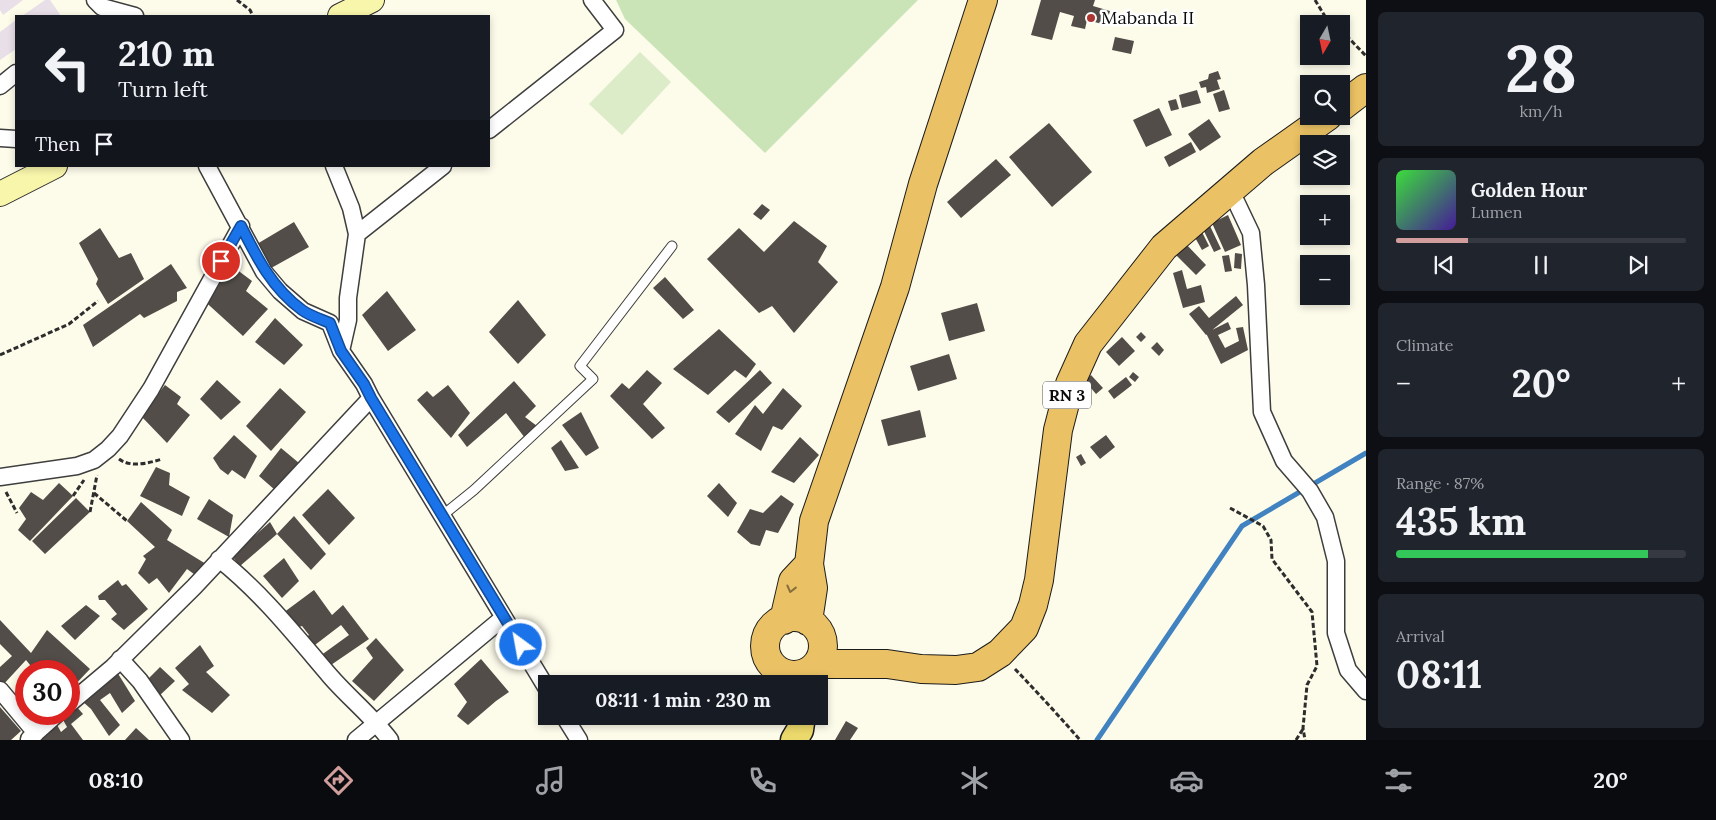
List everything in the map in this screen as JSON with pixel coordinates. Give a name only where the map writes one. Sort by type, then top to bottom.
[{"type":"highway","name":"RN 3","points":[[983,0],[923,184],[896,288],[814,521],[808,564],[793,581],[802,657],[888,664],[921,669],[956,670],[978,667],[1000,653],[1024,628],[1033,605],[1039,580],[1058,430],[1070,384],[1088,344],[1164,246],[1263,162],[1315,125]]},
{"type":"highway","points":[[1350,100],[1366,88]]},
{"type":"main road","points":[[342,15],[372,0]]},
{"type":"main road","points":[[0,194],[53,167]]},
{"type":"main road","points":[[786,725],[788,740]]},
{"type":"main road","points":[[794,740],[801,725]]},
{"type":"street","points":[[490,129],[615,30],[592,0]]},
{"type":"street","points":[[96,8],[130,15]]},
{"type":"street","points":[[0,86],[15,74]]},
{"type":"street","points":[[0,138],[15,139]]},
{"type":"street","points":[[208,167],[241,226],[264,272],[280,291],[303,311],[330,323],[341,351],[364,384],[539,675]]},
{"type":"street","points":[[334,167],[351,208],[356,234],[348,298],[348,320],[341,351]]},
{"type":"street","points":[[356,234],[442,167]]},
{"type":"street","points":[[1231,190],[1251,233],[1256,285],[1262,412],[1284,461],[1310,491],[1328,526],[1336,561],[1336,632],[1348,670],[1366,691]]},
{"type":"street","points":[[2,483],[77,466],[94,460],[120,436],[151,389],[241,226]]},
{"type":"street","points":[[80,694],[120,659],[219,559],[371,398]]},
{"type":"street","points":[[219,559],[240,575],[311,652],[331,677],[377,723],[390,740]]},
{"type":"street","points":[[356,740],[504,618]]},
{"type":"street","points":[[120,659],[140,681],[181,740]]},
{"type":"street","points":[[0,690],[32,736],[44,725]]},
{"type":"street","points":[[570,725],[579,740]]},
{"type":"lane","points":[[443,515],[474,490],[593,379],[580,366],[672,246]]},
{"type":"path","points":[[237,0],[253,15]]},
{"type":"path","points":[[1315,0],[1324,15]]},
{"type":"path","points":[[1350,39],[1366,56]]},
{"type":"path","points":[[0,355],[69,324],[98,301]]},
{"type":"path","points":[[90,512],[97,474],[105,451],[124,462],[144,464],[162,459]]},
{"type":"path","points":[[73,496],[83,481],[97,474]]},
{"type":"path","points":[[2,483],[17,513]]},
{"type":"path","points":[[94,493],[127,521]]},
{"type":"path","points":[[1230,508],[1263,526],[1270,540],[1272,559],[1312,612],[1317,666],[1307,685],[1303,728],[1305,740]]},
{"type":"path","points":[[1000,653],[1037,690],[1056,715],[1080,740]]},
{"type":"path","points":[[1296,740],[1303,728]]},
{"type":"shaded area","points":[[0,0],[23,0],[3,15],[0,10]]},
{"type":"shaded area","points":[[45,0],[50,0],[60,15],[23,15]]},
{"type":"shaded area","points":[[15,21],[15,50],[0,60],[0,32]]},
{"type":"green space","points":[[616,0],[918,0],[765,153],[625,19]]},
{"type":"green space","points":[[640,52],[671,82],[622,135],[589,104]]},
{"type":"building","name":"Mabanda II","points":[[1041,0],[1095,0],[1093,6],[1110,11],[1106,25],[1087,20],[1085,29],[1071,26],[1074,16],[1060,12],[1052,40],[1031,35]]},
{"type":"building","points":[[1115,37],[1134,41],[1131,54],[1112,50]]},
{"type":"building","points":[[1218,71],[1221,79],[1217,80],[1220,89],[1207,93],[1206,87],[1201,88],[1199,82],[1208,79],[1209,74]]},
{"type":"building","points":[[1197,90],[1201,103],[1182,108],[1179,95]]},
{"type":"building","points":[[1224,90],[1230,109],[1219,112],[1213,94]]},
{"type":"building","points":[[1176,99],[1179,109],[1171,111],[1168,101]]},
{"type":"building","points":[[1159,108],[1172,135],[1146,147],[1133,120]]},
{"type":"building","points":[[1209,119],[1221,137],[1200,151],[1188,134]]},
{"type":"building","points":[[1049,123],[1092,172],[1052,207],[1009,157]]},
{"type":"building","points":[[1191,142],[1196,152],[1169,167],[1164,157]]},
{"type":"building","points":[[996,159],[1011,175],[961,218],[947,202]]},
{"type":"building","points":[[762,204],[770,210],[761,220],[753,214]]},
{"type":"building","points":[[1228,215],[1241,245],[1225,252],[1212,223]]},
{"type":"building","points":[[794,221],[827,246],[818,262],[838,282],[794,333],[772,306],[759,313],[707,259],[739,228],[764,252]]},
{"type":"building","points":[[294,222],[309,247],[264,272],[252,247]]},
{"type":"building","points":[[1210,226],[1221,249],[1214,252],[1203,229]]},
{"type":"building","points":[[100,228],[119,258],[131,253],[144,279],[108,304],[96,284],[98,279],[79,243]]},
{"type":"building","points":[[1201,230],[1209,246],[1202,250],[1193,234]]},
{"type":"building","points":[[1185,243],[1206,265],[1196,275],[1174,253]]},
{"type":"building","points":[[1235,253],[1242,254],[1241,269],[1234,268]]},
{"type":"building","points":[[1229,255],[1232,271],[1225,272],[1222,256]]},
{"type":"building","points":[[171,264],[187,288],[177,292],[177,301],[144,318],[140,314],[93,347],[83,325]]},
{"type":"building","points":[[218,266],[229,272],[236,269],[252,281],[246,291],[268,309],[243,336],[200,297]]},
{"type":"building","points":[[1182,270],[1187,289],[1201,285],[1205,302],[1183,308],[1173,273]]},
{"type":"building","points":[[665,277],[694,310],[683,319],[653,288]]},
{"type":"building","points":[[387,291],[416,330],[388,351],[362,315]]},
{"type":"building","points":[[1236,296],[1243,305],[1206,335],[1189,314],[1199,306],[1209,318]]},
{"type":"building","points":[[518,300],[546,335],[518,364],[489,332]]},
{"type":"building","points":[[977,303],[985,331],[949,341],[941,313]]},
{"type":"building","points":[[275,318],[303,345],[284,365],[255,342]]},
{"type":"building","points":[[1228,322],[1231,329],[1218,335],[1225,348],[1239,341],[1236,328],[1243,327],[1248,350],[1221,364],[1206,333]]},
{"type":"building","points":[[719,329],[756,364],[746,378],[735,370],[708,395],[673,369]]},
{"type":"building","points":[[1141,332],[1146,337],[1141,342],[1136,337]]},
{"type":"building","points":[[1122,337],[1135,351],[1119,366],[1106,352]]},
{"type":"building","points":[[1157,342],[1164,350],[1159,356],[1151,348]]},
{"type":"building","points":[[949,354],[957,379],[918,391],[910,366]]},
{"type":"building","points":[[647,370],[662,383],[643,404],[665,428],[652,439],[610,396],[622,383],[629,389]]},
{"type":"building","points":[[760,370],[772,383],[729,423],[716,412]]},
{"type":"building","points":[[1133,372],[1139,377],[1135,382],[1129,377]]},
{"type":"building","points":[[1091,375],[1103,388],[1096,394],[1085,381]]},
{"type":"building","points":[[1126,377],[1132,385],[1114,399],[1108,391]]},
{"type":"building","points":[[217,380],[241,402],[221,420],[200,399]]},
{"type":"building","points":[[514,381],[536,406],[525,417],[537,426],[525,438],[506,413],[467,447],[458,435]]},
{"type":"building","points":[[165,385],[181,397],[177,404],[190,415],[167,443],[141,416]]},
{"type":"building","points":[[448,385],[470,413],[451,438],[417,400],[427,391],[433,397]]},
{"type":"building","points":[[280,388],[306,412],[271,451],[246,426]]},
{"type":"building","points":[[783,388],[802,406],[782,430],[773,426],[761,451],[735,434],[755,405],[763,414]]},
{"type":"building","points":[[920,410],[926,437],[888,446],[881,420]]},
{"type":"building","points":[[581,412],[599,448],[586,456],[562,425]]},
{"type":"building","points":[[234,435],[257,456],[245,479],[232,470],[228,475],[220,469],[213,458]]},
{"type":"building","points":[[1106,435],[1115,447],[1100,459],[1090,447]]},
{"type":"building","points":[[800,437],[819,455],[794,483],[771,472]]},
{"type":"building","points":[[561,440],[579,468],[565,471],[551,448]]},
{"type":"building","points":[[281,448],[299,463],[275,490],[259,476]]},
{"type":"building","points":[[1081,454],[1086,463],[1081,466],[1076,457]]},
{"type":"building","points":[[156,467],[170,473],[169,485],[190,497],[182,516],[140,496]]},
{"type":"building","points":[[59,483],[73,496],[30,541],[18,530],[26,519],[19,508],[31,492],[43,500]]},
{"type":"building","points":[[719,483],[737,503],[728,517],[707,496]]},
{"type":"building","points":[[328,489],[355,518],[329,545],[302,515]]},
{"type":"building","points":[[781,495],[794,504],[778,533],[766,530],[760,546],[751,544],[737,532],[750,509],[763,513]]},
{"type":"building","points":[[76,498],[90,512],[45,554],[32,541]]},
{"type":"building","points":[[209,499],[233,515],[229,537],[197,519]]},
{"type":"building","points":[[141,502],[172,530],[167,540],[206,564],[198,577],[187,569],[169,593],[157,578],[149,584],[138,573],[146,559],[143,556],[155,547],[127,521]]},
{"type":"building","points":[[294,516],[326,554],[311,570],[277,534]]},
{"type":"building","points":[[270,522],[277,534],[240,566],[232,556]]},
{"type":"building","points":[[284,558],[299,581],[282,598],[263,576]]},
{"type":"building","points":[[118,580],[122,586],[126,584],[148,609],[124,630],[111,619],[117,614],[105,600],[99,600],[98,596]]},
{"type":"building","points":[[314,590],[332,615],[343,605],[369,639],[328,667],[320,656],[349,635],[341,625],[311,648],[303,640],[309,635],[302,626],[296,628],[283,613]]},
{"type":"building","points":[[86,605],[100,616],[75,640],[61,626]]},
{"type":"building","points":[[0,620],[31,653],[47,630],[90,669],[80,679],[80,660],[15,660],[15,672],[2,686],[0,683],[0,667],[12,656],[0,644]]},
{"type":"building","points":[[376,638],[404,670],[374,701],[352,681],[373,658],[366,648]]},
{"type":"building","points":[[200,645],[214,666],[206,672],[230,695],[212,713],[182,690],[189,684],[175,668]]},
{"type":"building","points":[[481,659],[509,692],[468,725],[457,716],[467,702],[454,684]]},
{"type":"building","points":[[160,667],[175,681],[158,697],[146,681]]},
{"type":"building","points":[[117,672],[135,701],[122,713],[110,693],[100,700],[120,725],[109,736],[91,709],[82,701]]},
{"type":"building","points":[[0,707],[21,731],[11,740],[0,740]]},
{"type":"building","points":[[846,721],[858,728],[850,740],[835,740]]},
{"type":"building","points":[[54,725],[57,725],[61,732],[67,727],[66,725],[72,725],[83,740],[36,740]]},
{"type":"building","points":[[136,728],[149,740],[125,740]]},
{"type":"waterway","points":[[1097,740],[1242,526],[1366,453]]},
{"type":"place","name":"Mabanda II","points":[[1091,18]]},
{"type":"route","points":[[221,261],[241,226],[264,272],[280,291],[303,311],[330,323],[341,351],[364,384],[521,645]]}]
